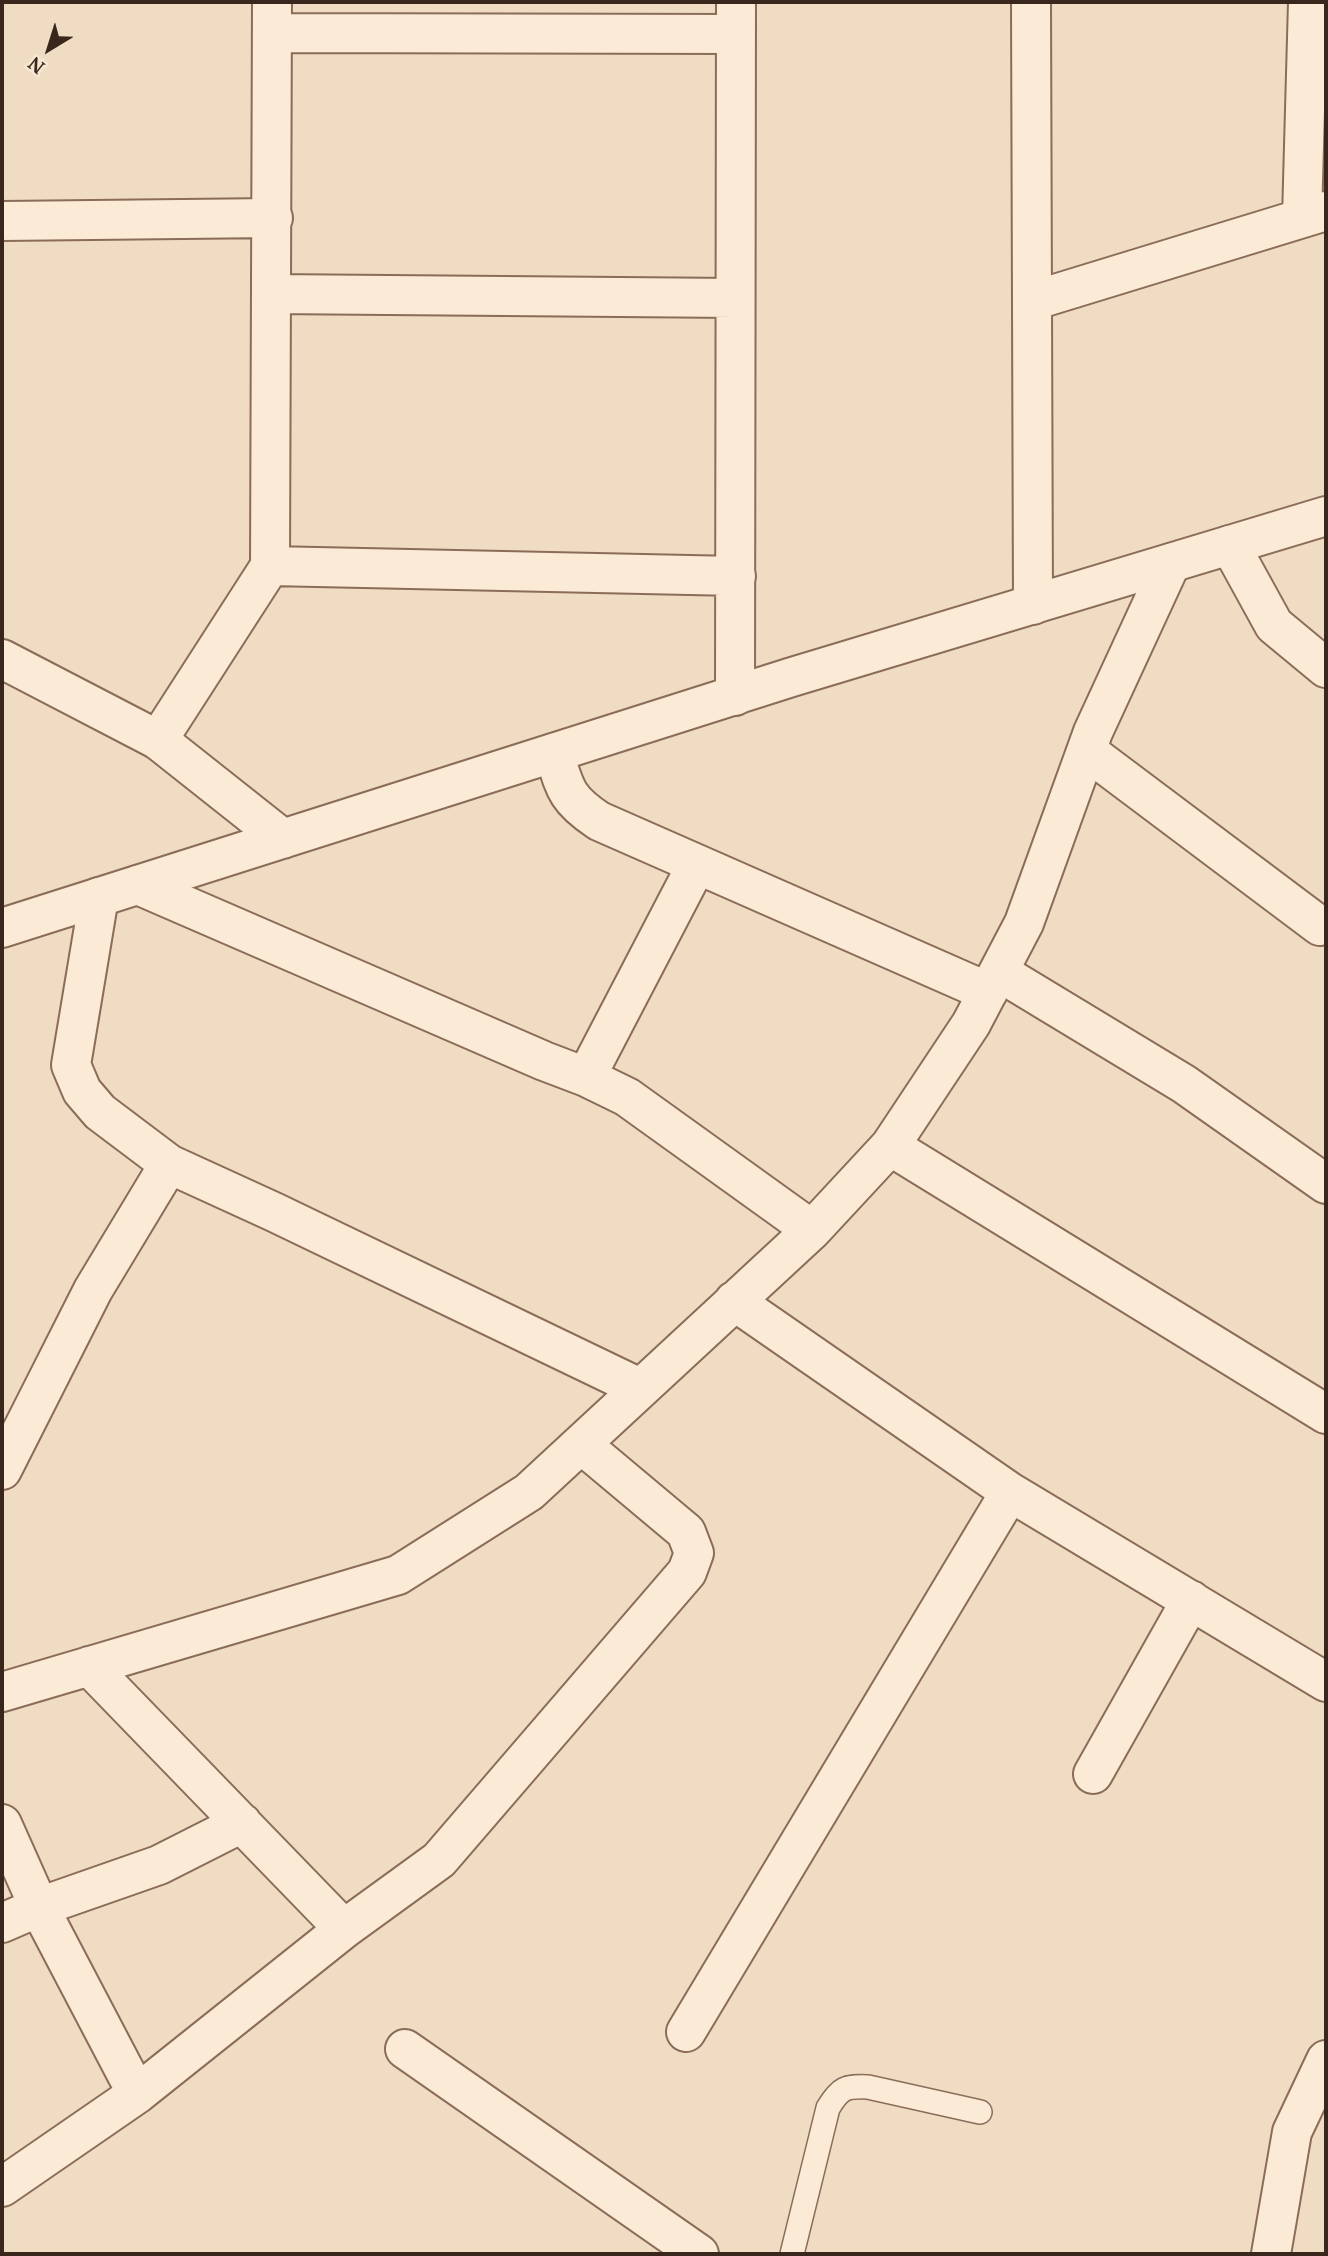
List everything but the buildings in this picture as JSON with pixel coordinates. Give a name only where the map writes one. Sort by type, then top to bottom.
[{"type":"street","points":[[1031,2],[1033,604]]},
{"type":"street","points":[[1032,301],[1314,214],[1308,2]]},
{"type":"street","points":[[158,740],[270,566],[272,17],[736,18],[735,696]]},
{"type":"street","points":[[2,221],[272,218]]},
{"type":"street","points":[[272,295],[735,298]]},
{"type":"street","points":[[2,928],[735,696],[1326,516]]},
{"type":"street","points":[[1230,545],[1274,625],[1326,668]]},
{"type":"street","points":[[2,1692],[398,1574],[528,1492],[812,1230],[890,1146],[971,1024],[994,982],[1024,923],[1093,732],[1171,563]]},
{"type":"street","points":[[270,566],[736,576]]},
{"type":"street","points":[[2,659],[158,740],[283,839]]},
{"type":"street","points":[[1087,751],[1324,925]]},
{"type":"street","points":[[554,753],[566,791],[580,809],[599,821],[697,864],[994,982],[1184,1084],[1326,1184]]},
{"type":"street","points":[[586,1076],[697,864]]},
{"type":"street","points":[[138,885],[531,1055],[586,1076],[627,1097],[812,1230]]},
{"type":"street","points":[[99,897],[71,1065],[82,1091],[100,1112],[169,1164],[640,1388]]},
{"type":"street","points":[[890,1146],[1326,1415]]},
{"type":"street","points":[[2,1470],[93,1290],[169,1164]]},
{"type":"street","points":[[734,1301],[1010,1492],[1326,1682]]},
{"type":"street","points":[[2,2187],[137,2094],[344,1929],[439,1860],[687,1572],[694,1553],[686,1532],[581,1444]]},
{"type":"street","points":[[686,2032],[1010,1492]]},
{"type":"street","points":[[1093,1774],[1191,1600]]},
{"type":"street","points":[[89,1666],[344,1929]]},
{"type":"street","points":[[2,1923],[39,1907],[159,1866],[243,1823]]},
{"type":"street","points":[[2,1824],[39,1907],[137,2094]]},
{"type":"street","points":[[405,2049],[699,2254]]},
{"type":"street","points":[[1271,2254],[1292,2132],[1326,2060]]},
{"type":"lane","points":[[792,2254],[828,2108],[837,2094],[850,2087],[868,2087],[980,2112]]}]
